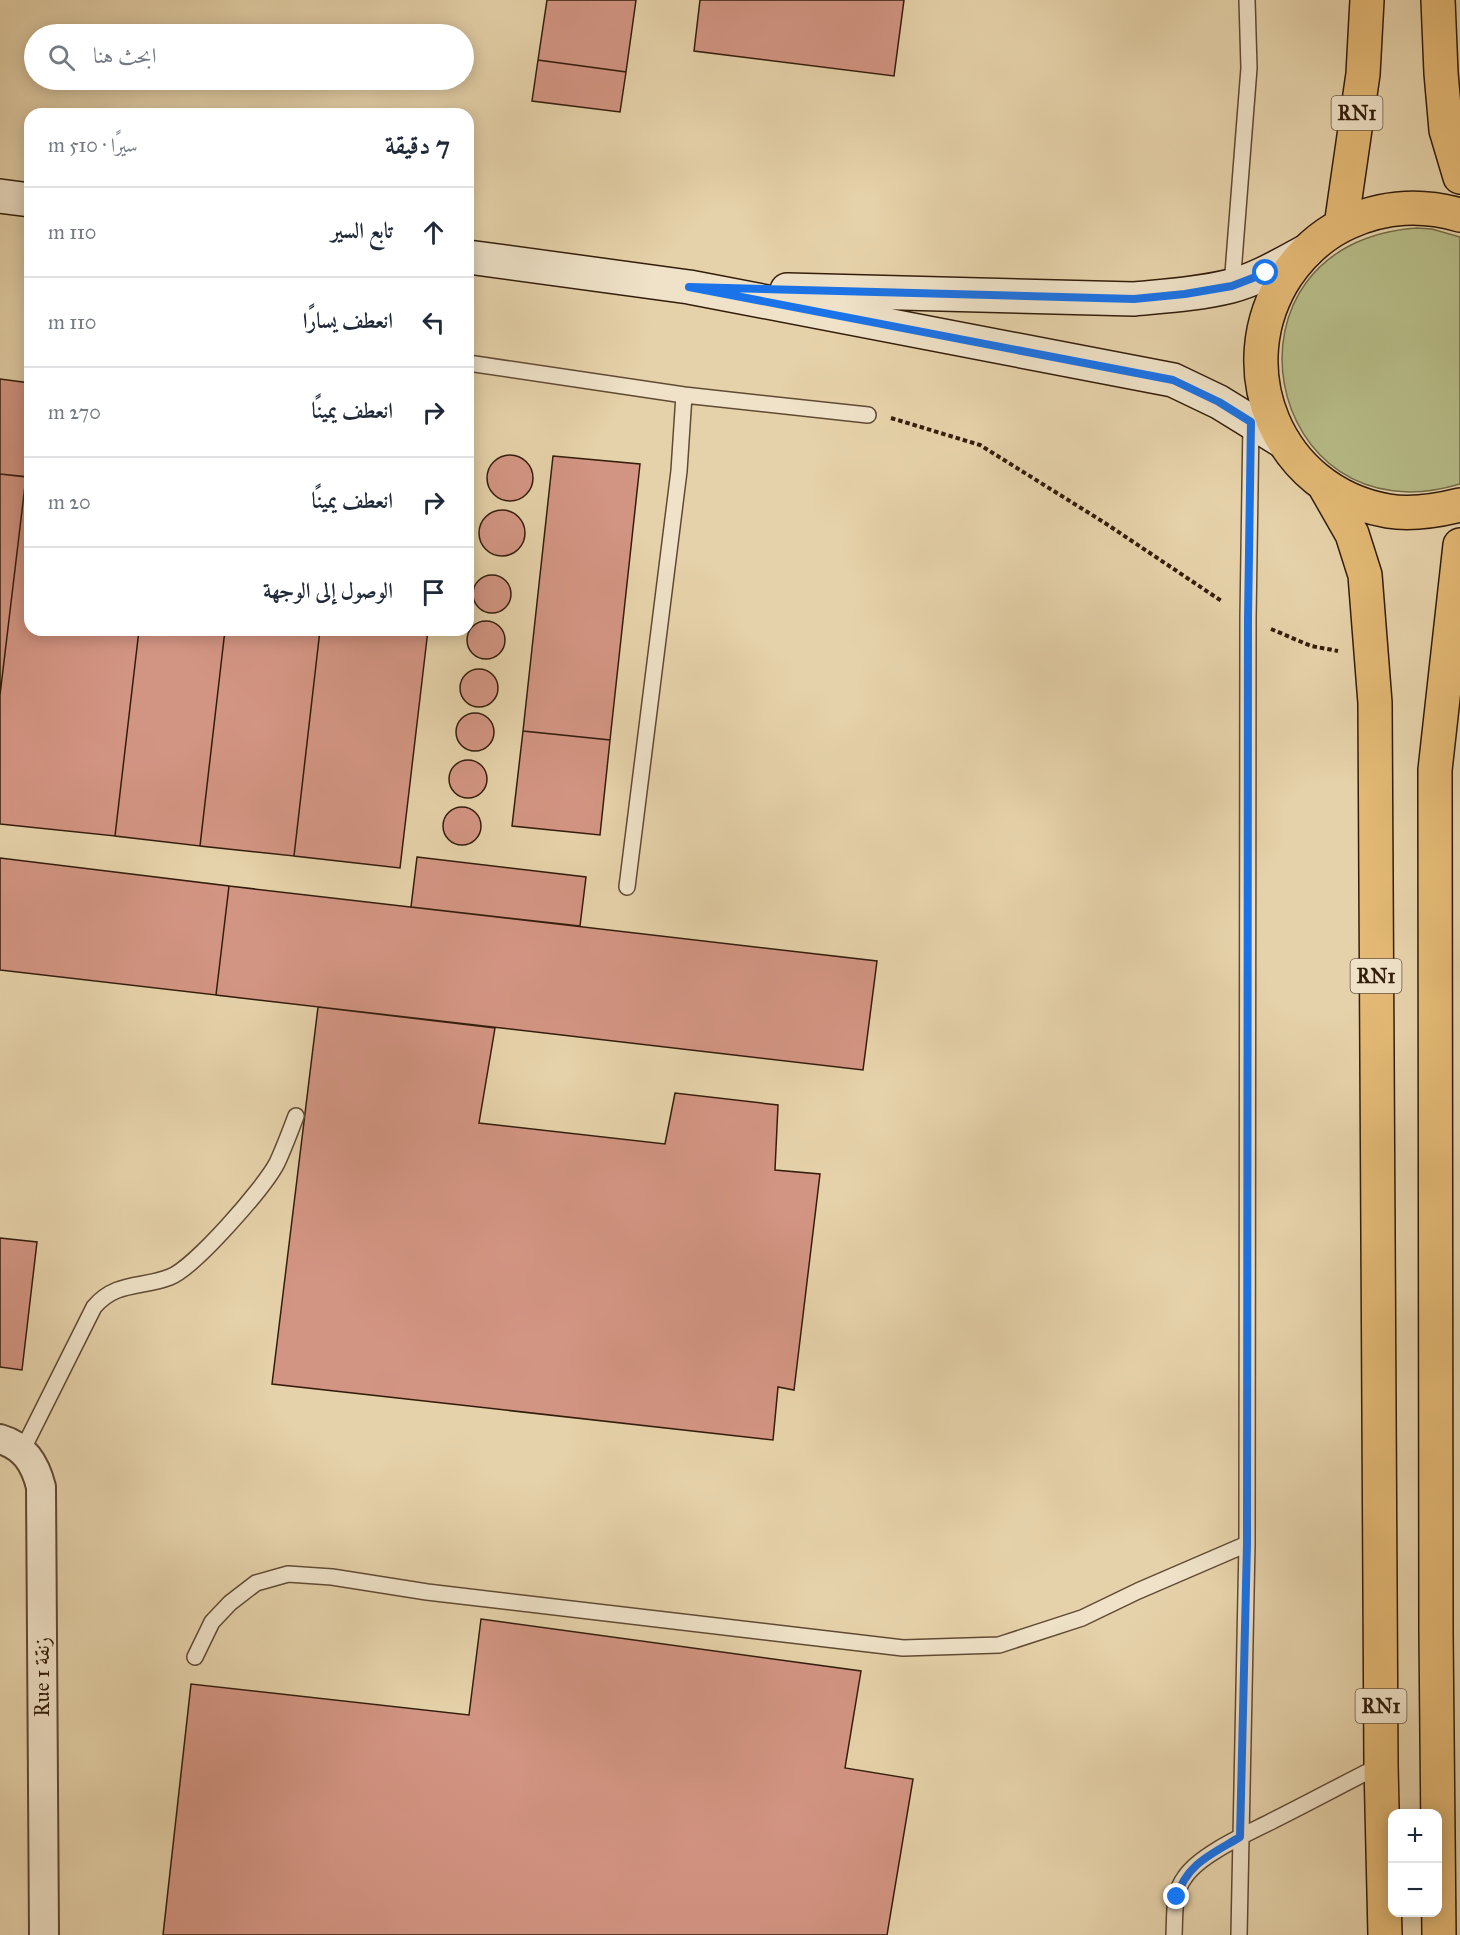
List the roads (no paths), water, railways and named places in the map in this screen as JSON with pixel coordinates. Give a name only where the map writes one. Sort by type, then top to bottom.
[{"type":"highway","name":"RN1","points":[[1341,226],[1363,74],[1367,0]]},
{"type":"highway","points":[[1438,0],[1446,130],[1460,177]]},
{"type":"highway","name":"RN1","points":[[1460,215],[1424,208],[1402,208],[1381,211],[1341,226],[1307,251],[1279,288],[1269,309],[1263,331],[1261,354],[1261,377],[1273,422],[1284,442],[1302,465],[1324,484],[1344,497],[1366,506],[1389,511],[1413,513],[1437,511],[1460,505]]},
{"type":"highway","name":"RN1","points":[[1324,484],[1352,534],[1365,575],[1375,715],[1381,1765],[1385,1935]]},
{"type":"highway","name":"RN1","points":[[1439,1935],[1436,1598],[1435,770],[1460,545]]},
{"type":"main road","points":[[0,196],[24,199]]},
{"type":"main road","points":[[689,287],[1134,299],[1232,286],[1266,273],[1307,251]]},
{"type":"main road","points":[[474,258],[689,287],[1173,380],[1219,402],[1284,442]]},
{"type":"street","name":"Rue 1 زنقة","points":[[11,1445],[32,1461],[41,1487],[44,1935]]},
{"type":"lane","points":[[1232,286],[1249,68],[1247,0]]},
{"type":"lane","points":[[474,364],[684,395],[868,415]]},
{"type":"lane","points":[[627,886],[679,471],[684,395]]},
{"type":"lane","points":[[1239,1935],[1247,1544],[1248,618],[1251,422]]},
{"type":"lane","points":[[11,1445],[101,1298],[116,1289],[170,1277],[189,1266],[233,1220],[276,1165],[296,1116]]},
{"type":"lane","points":[[195,1657],[212,1622],[230,1603],[256,1583],[288,1574],[332,1577],[427,1592],[903,1648],[999,1645],[1082,1618],[1247,1544]]},
{"type":"lane","points":[[1174,1935],[1177,1897],[1184,1877],[1199,1862],[1240,1837],[1381,1765]]}]
